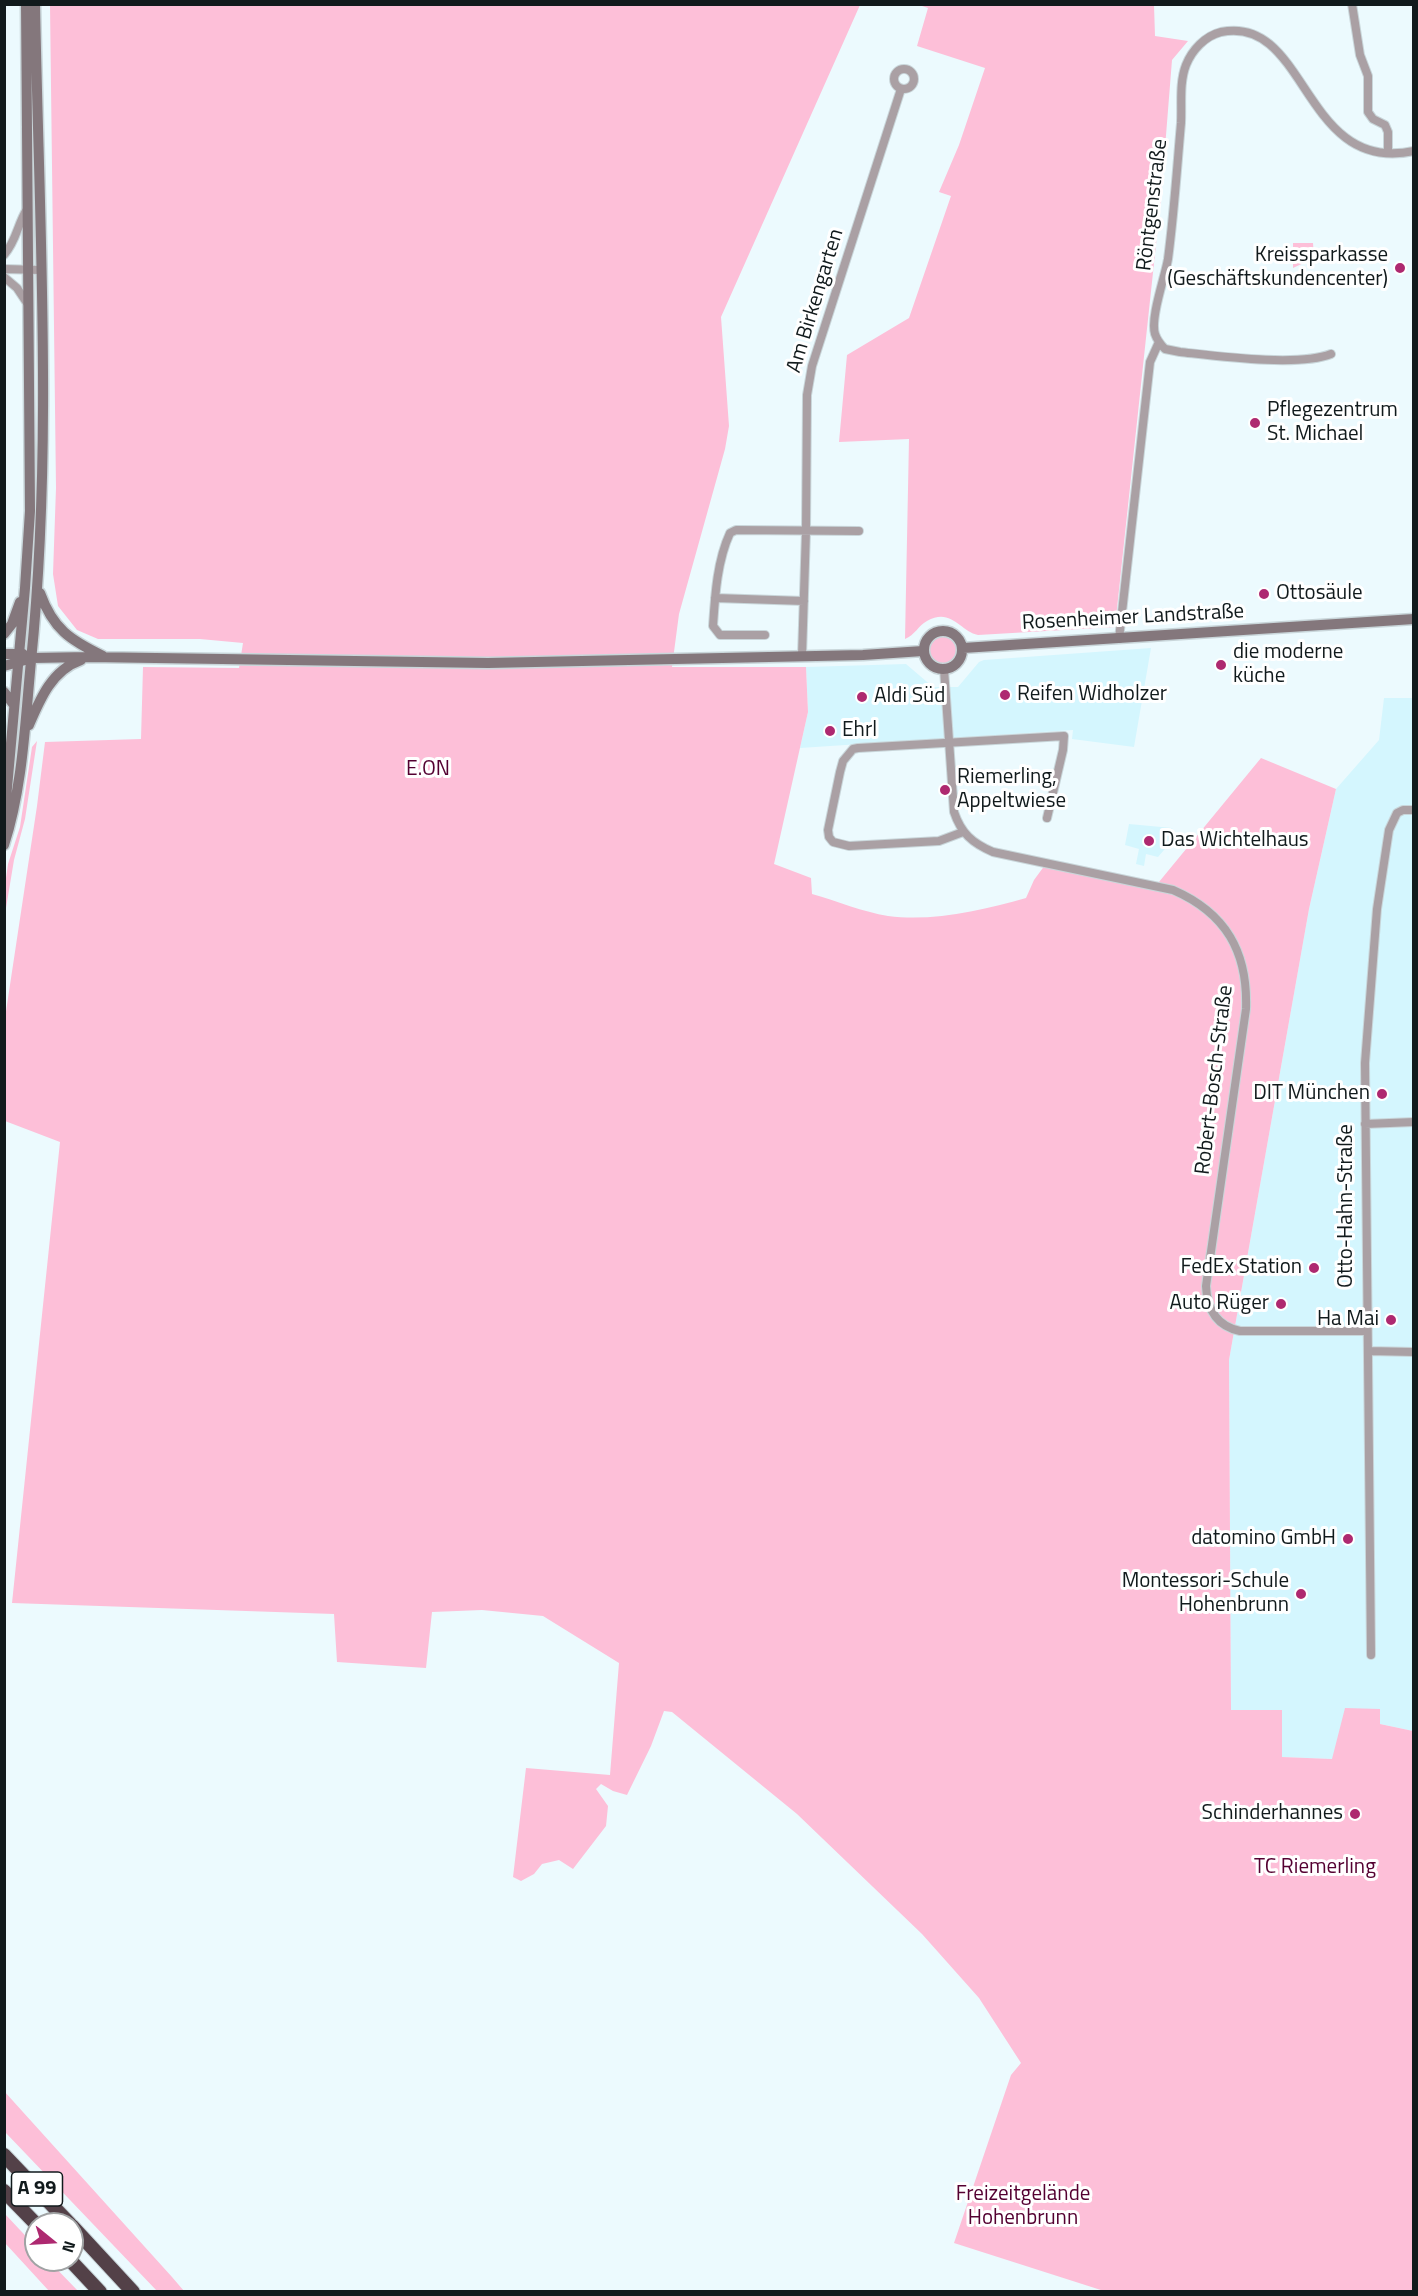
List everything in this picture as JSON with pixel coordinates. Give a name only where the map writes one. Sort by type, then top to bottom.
[{"type":"highway","name":"A 99","points":[[4,2155],[59,2212]]},
{"type":"highway","name":"A 99","points":[[4,2191],[24,2212]]},
{"type":"highway","name":"A 99","points":[[84,2239],[133,2292]]},
{"type":"highway","points":[[81,2272],[100,2292]]},
{"type":"main road","points":[[4,821],[25,588],[30,471],[26,270],[28,170],[26,4]]},
{"type":"main road","points":[[4,845],[12,819],[24,737],[39,590],[43,471],[36,4]]},
{"type":"main road","points":[[4,634],[12,624],[25,588]]},
{"type":"main road","points":[[39,590],[52,620],[61,630],[77,643],[105,657]]},
{"type":"main road","name":"Rosenheimer Landstraße","points":[[963,648],[1413,619]]},
{"type":"main road","points":[[942,630],[956,635],[963,648],[958,663],[944,669],[932,666],[923,651],[928,636],[942,630]]},
{"type":"main road","points":[[4,654],[19,658],[105,657],[477,663],[732,658],[923,651]]},
{"type":"main road","points":[[24,737],[38,705],[56,676],[73,663],[89,657]]},
{"type":"main road","points":[[4,666],[19,658]]},
{"type":"main road","points":[[4,692],[14,705]]},
{"type":"street","points":[[1352,4],[1359,55],[1368,76],[1368,111],[1373,119],[1385,125],[1388,132],[1388,153]]},
{"type":"street","name":"Röntgenstraße","points":[[1119,639],[1150,362],[1159,342],[1155,334],[1154,322],[1167,260],[1181,121],[1182,84],[1191,55],[1202,42],[1217,33],[1231,31],[1252,34],[1267,41],[1288,64],[1312,100],[1348,141],[1374,152],[1413,151]]},
{"type":"street","name":"Am Birkengarten","points":[[802,656],[807,395],[812,366],[901,88]]},
{"type":"street","points":[[4,255],[14,244],[21,219],[27,209]]},
{"type":"street","points":[[4,268],[40,270]]},
{"type":"street","points":[[4,277],[17,288],[27,303]]},
{"type":"street","points":[[1159,342],[1165,349],[1220,356],[1313,359],[1330,354]]},
{"type":"street","points":[[765,635],[729,635],[716,632],[712,626],[715,598],[726,542],[730,533],[736,530],[859,531]]},
{"type":"street","points":[[715,598],[804,601]]},
{"type":"street","points":[[944,669],[948,742],[954,812],[963,832],[939,841],[849,846],[833,843],[828,830],[840,772],[843,761],[853,749],[948,742],[1064,736],[1063,750],[1047,818]]},
{"type":"street","name":"Otto-Hahn-Straße","points":[[1371,1655],[1365,1063],[1377,909],[1389,830],[1393,819],[1403,810],[1413,810]]},
{"type":"street","name":"Robert-Bosch-Straße","points":[[963,832],[980,846],[993,852],[1173,890],[1194,900],[1225,927],[1243,964],[1246,978],[1246,1009],[1206,1287],[1209,1309],[1222,1325],[1240,1331],[1366,1331]]},
{"type":"street","points":[[1365,1124],[1413,1122]]},
{"type":"street","points":[[1369,1351],[1413,1352]]},
{"type":"shaded area","points":[[1151,648],[1134,747],[1072,739],[1073,730],[800,748],[808,712],[806,667],[906,664],[933,687],[958,687],[979,662],[984,660]]},
{"type":"shaded area","points":[[1384,698],[1413,698],[1413,1731],[1380,1724],[1333,1759],[1281,1757],[1231,1710],[1229,1360],[1309,909],[1336,789],[1379,740]]},
{"type":"shaded area","name":"Das Wichtelhaus","points":[[1129,824],[1172,828],[1176,836],[1158,857],[1146,854],[1144,866],[1136,864],[1139,849],[1125,845]]},
{"type":"green space","points":[[50,5],[860,5],[721,317],[729,426],[725,449],[679,614],[672,667],[806,667],[808,712],[774,864],[811,878],[812,894],[888,916],[922,917],[958,914],[1026,898],[1034,880],[1045,865],[1154,888],[1261,758],[1336,789],[1309,909],[1229,1360],[1231,1710],[1282,1710],[1282,1757],[1332,1759],[1345,1708],[1380,1709],[1380,1724],[1413,1731],[1413,2291],[1104,2291],[954,2243],[1011,2075],[1021,2063],[979,1998],[922,1934],[797,1814],[672,1712],[664,1711],[651,1746],[627,1795],[601,1784],[596,1789],[608,1806],[606,1826],[573,1869],[559,1860],[542,1864],[534,1874],[521,1881],[513,1877],[526,1768],[610,1775],[619,1663],[543,1616],[482,1610],[432,1612],[426,1668],[337,1662],[334,1614],[12,1603],[60,1142],[5,1121],[5,1018],[45,742],[141,739],[143,667],[239,668],[243,643],[200,639],[98,639],[77,630],[58,606],[53,574],[56,488]]},
{"type":"green space","points":[[919,5],[1154,5],[1155,36],[1188,41],[1172,60],[1161,198],[1115,627],[978,635],[949,618],[935,617],[921,625],[905,639],[909,439],[839,442],[847,355],[909,318],[951,196],[939,192],[959,145],[985,68],[917,46],[928,8]]},
{"type":"green space","points":[[1293,243],[1313,243],[1314,258],[1293,268]]},
{"type":"green space","points":[[943,634],[949,635],[957,643],[957,655],[949,663],[943,664],[937,663],[929,655],[928,649],[929,643],[937,635]]},
{"type":"green space","points":[[37,741],[25,819],[14,860],[5,914],[8,864],[20,827],[32,747]]},
{"type":"green space","points":[[4,2091],[184,2291],[157,2291],[84,2212],[5,2132]]},
{"type":"green space","points":[[5,2214],[24,2234],[24,2264],[5,2243]]},
{"type":"green space","points":[[32,2272],[60,2272],[78,2291],[49,2291]]},
{"type":"place","name":"Kreissparkasse (Geschäftskundencenter)","points":[[1400,268]]},
{"type":"place","name":"Pflegezentrum St. Michael","points":[[1255,423]]},
{"type":"place","name":"Ottosäule","points":[[1264,594]]},
{"type":"place","name":"die moderne küche","points":[[1221,665]]},
{"type":"place","name":"Reifen Widholzer","points":[[1005,695]]},
{"type":"place","name":"Aldi Süd","points":[[862,697]]},
{"type":"place","name":"Ehrl","points":[[830,731]]},
{"type":"place","name":"Riemerling, Appeltwiese","points":[[945,790]]},
{"type":"place","name":"Das Wichtelhaus","points":[[1149,841]]},
{"type":"place","name":"DIT München","points":[[1382,1094]]},
{"type":"place","name":"FedEx Station","points":[[1314,1268]]},
{"type":"place","name":"Auto Rüger","points":[[1281,1304]]},
{"type":"place","name":"Ha Mai","points":[[1391,1320]]},
{"type":"place","name":"datomino GmbH","points":[[1348,1539]]},
{"type":"place","name":"Montessori-Schule Hohenbrunn","points":[[1301,1594]]},
{"type":"place","name":"Schinderhannes","points":[[1355,1814]]},
{"type":"park label","name":"E.ON","points":[[428,770]]},
{"type":"park label","name":"TC Riemerling","points":[[1315,1868]]},
{"type":"park label","name":"Freizeitgelände Hohenbrunn","points":[[1023,2207]]}]
